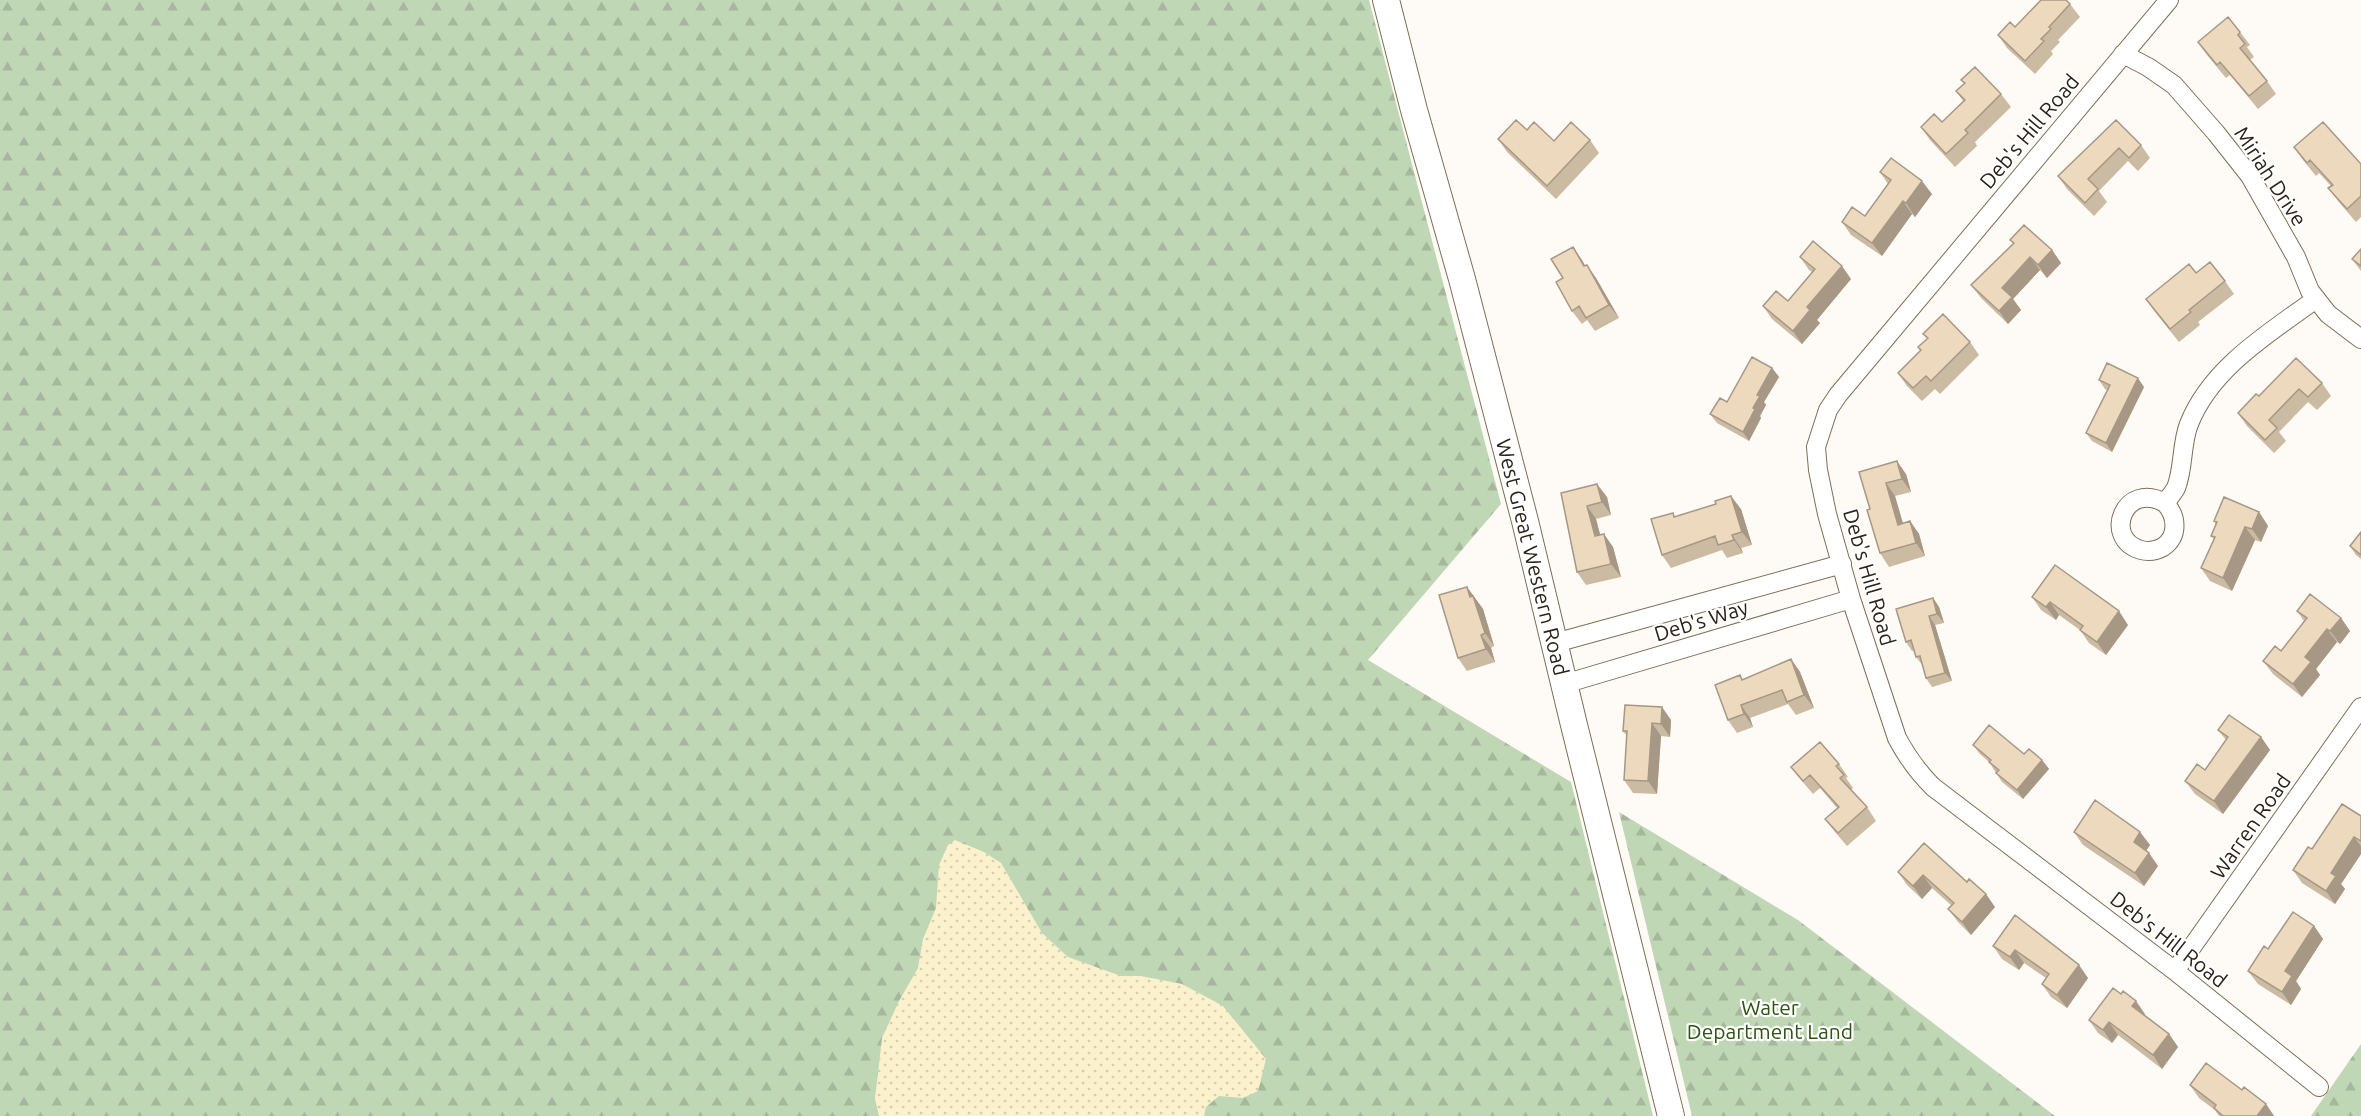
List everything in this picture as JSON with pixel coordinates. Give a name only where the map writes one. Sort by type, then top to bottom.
[{"type":"street","name":"West Great Western Road","points":[[1386,0],[1522,510],[1671,1116]]},
{"type":"street","name":"Deb's Hill Road","points":[[2169,0],[1838,395],[1828,410],[1816,447],[1818,470],[1827,514],[1851,599],[1897,738],[1919,773],[1942,794],[2175,971],[2319,1087]]},
{"type":"street","name":"Miriah Drive","points":[[2123,54],[2148,66],[2174,85],[2216,132],[2250,176],[2296,256],[2310,291],[2328,314],[2361,339]]},
{"type":"street","points":[[2165,503],[2176,488],[2185,433],[2193,412],[2213,383],[2222,372],[2245,353],[2316,299]]},
{"type":"street","name":"Deb's Way","points":[[1555,643],[1842,564]]},
{"type":"street","name":"Deb's Way","points":[[1564,684],[1851,599]]},
{"type":"street","name":"Warren Road","points":[[2175,971],[2361,707]]},
{"type":"green space","points":[[0,0],[1369,0],[1501,504],[1368,660],[1571,782],[1653,1116],[0,1116]]},
{"type":"green space","name":"Water Department Land","points":[[1619,812],[1798,920],[2055,1116],[1692,1116]]},
{"type":"green space","points":[[2361,1044],[2361,1116],[2311,1116]]},
{"type":"sand","points":[[955,840],[984,852],[1001,863],[1042,933],[1068,957],[1121,976],[1141,976],[1182,984],[1223,1006],[1266,1059],[1258,1091],[1243,1098],[1219,1096],[1206,1107],[1204,1116],[879,1116],[875,1099],[882,1038],[899,1001],[918,968],[923,939],[936,908],[939,865],[948,845]]},
{"type":"building","points":[[2041,0],[2066,0],[2070,4],[2049,27],[2051,29],[2041,39],[2044,41],[2025,61],[1998,35],[2010,22],[2015,27]]},
{"type":"building","points":[[2228,17],[2240,32],[2238,35],[2245,44],[2240,48],[2267,81],[2249,96],[2220,62],[2217,65],[2198,42]]},
{"type":"building","points":[[1975,67],[2001,94],[1965,130],[1968,133],[1946,154],[1921,127],[1934,114],[1942,122],[1965,100],[1956,91],[1965,83],[1961,80]]},
{"type":"building","points":[[1516,120],[1527,130],[1534,122],[1554,141],[1571,122],[1590,140],[1547,186],[1498,139]]},
{"type":"building","points":[[2116,120],[2141,145],[2129,158],[2119,148],[2088,179],[2098,189],[2085,203],[2058,176]]},
{"type":"building","points":[[2323,122],[2361,164],[2361,196],[2347,209],[2328,188],[2333,185],[2310,160],[2307,163],[2294,147]]},
{"type":"building","points":[[1891,158],[1922,181],[1906,203],[1903,201],[1872,243],[1842,222],[1852,207],[1865,216],[1891,180],[1880,172]]},
{"type":"building","points":[[2024,225],[2052,250],[2038,265],[2030,257],[2002,288],[2012,297],[1999,311],[1971,285],[2014,243],[2010,240]]},
{"type":"building","points":[[1813,241],[1842,266],[1807,307],[1810,310],[1793,331],[1763,306],[1776,291],[1788,301],[1815,269],[1800,257]]},
{"type":"building","points":[[1573,247],[1584,266],[1587,265],[1609,305],[1586,318],[1579,306],[1572,311],[1556,282],[1563,278],[1551,259]]},
{"type":"building","points":[[2361,249],[2361,266],[2352,259]]},
{"type":"building","points":[[2210,262],[2225,281],[2189,310],[2191,312],[2170,329],[2146,299],[2189,264],[2196,273]]},
{"type":"building","points":[[1943,314],[1970,342],[1931,381],[1926,376],[1913,388],[1898,373],[1921,350],[1918,347],[1928,338],[1923,334]]},
{"type":"building","points":[[1752,357],[1772,368],[1757,395],[1760,396],[1743,432],[1710,414],[1720,398],[1727,402]]},
{"type":"building","points":[[2296,358],[2322,383],[2308,397],[2299,389],[2269,420],[2277,428],[2265,440],[2238,413],[2256,394],[2259,396]]},
{"type":"building","points":[[2107,363],[2138,378],[2106,443],[2086,433],[2110,385],[2099,380]]},
{"type":"building","points":[[1897,461],[1902,479],[1886,483],[1898,525],[1910,521],[1916,543],[1880,553],[1859,472]]},
{"type":"building","points":[[1597,484],[1602,502],[1587,506],[1595,536],[1604,534],[1611,564],[1577,572],[1561,493]]},
{"type":"building","points":[[1731,496],[1742,532],[1732,535],[1734,540],[1718,545],[1715,536],[1662,555],[1651,519],[1673,513],[1674,517],[1716,504],[1715,501]]},
{"type":"building","points":[[2224,497],[2259,512],[2252,529],[2245,527],[2223,578],[2201,568],[2215,537],[2211,536],[2217,522],[2214,521]]},
{"type":"building","points":[[2361,532],[2361,555],[2350,546]]},
{"type":"building","points":[[2055,565],[2119,611],[2097,642],[2080,630],[2083,626],[2050,602],[2046,607],[2032,597]]},
{"type":"building","points":[[1467,587],[1470,597],[1473,596],[1485,633],[1481,635],[1486,649],[1458,658],[1439,595]]},
{"type":"building","points":[[2310,594],[2341,618],[2330,631],[2327,629],[2305,657],[2311,662],[2293,684],[2263,661],[2275,646],[2281,651],[2307,618],[2297,611]]},
{"type":"building","points":[[1933,598],[1937,614],[1929,616],[1945,673],[1926,678],[1920,656],[1916,657],[1911,640],[1906,642],[1896,609]]},
{"type":"building","points":[[1791,659],[1804,695],[1787,702],[1782,690],[1741,705],[1744,714],[1728,720],[1715,685],[1740,675],[1742,680]]},
{"type":"building","points":[[1625,705],[1662,707],[1661,724],[1652,723],[1648,781],[1624,780],[1627,731],[1623,731]]},
{"type":"building","points":[[2229,715],[2261,737],[2214,801],[2185,781],[2197,764],[2205,770],[2228,737],[2218,730]]},
{"type":"building","points":[[1989,725],[2024,754],[2029,749],[2042,760],[2017,790],[1996,773],[1999,770],[1989,762],[1991,760],[1973,745]]},
{"type":"building","points":[[1820,742],[1839,764],[1836,766],[1844,775],[1840,778],[1867,807],[1838,833],[1825,819],[1839,807],[1810,775],[1803,781],[1791,767]]},
{"type":"building","points":[[2095,800],[2140,832],[2134,842],[2149,853],[2135,873],[2074,832]]},
{"type":"building","points":[[2342,804],[2361,816],[2361,841],[2354,837],[2331,873],[2336,876],[2326,891],[2293,870],[2308,847],[2312,849]]},
{"type":"building","points":[[1924,843],[1967,882],[1969,879],[1986,894],[1962,922],[1948,909],[1954,903],[1923,875],[1913,886],[1898,872]]},
{"type":"building","points":[[2293,912],[2314,926],[2285,971],[2292,976],[2282,992],[2248,971],[2264,946],[2268,949]]},
{"type":"building","points":[[2015,915],[2079,965],[2057,995],[2042,984],[2049,974],[2015,950],[2010,957],[1993,946]]},
{"type":"building","points":[[2113,988],[2121,994],[2123,991],[2136,1001],[2132,1006],[2169,1034],[2153,1055],[2109,1022],[2103,1030],[2089,1020]]},
{"type":"building","points":[[2206,1063],[2242,1090],[2244,1087],[2266,1104],[2257,1116],[2223,1116],[2214,1108],[2216,1105],[2190,1085]]}]
